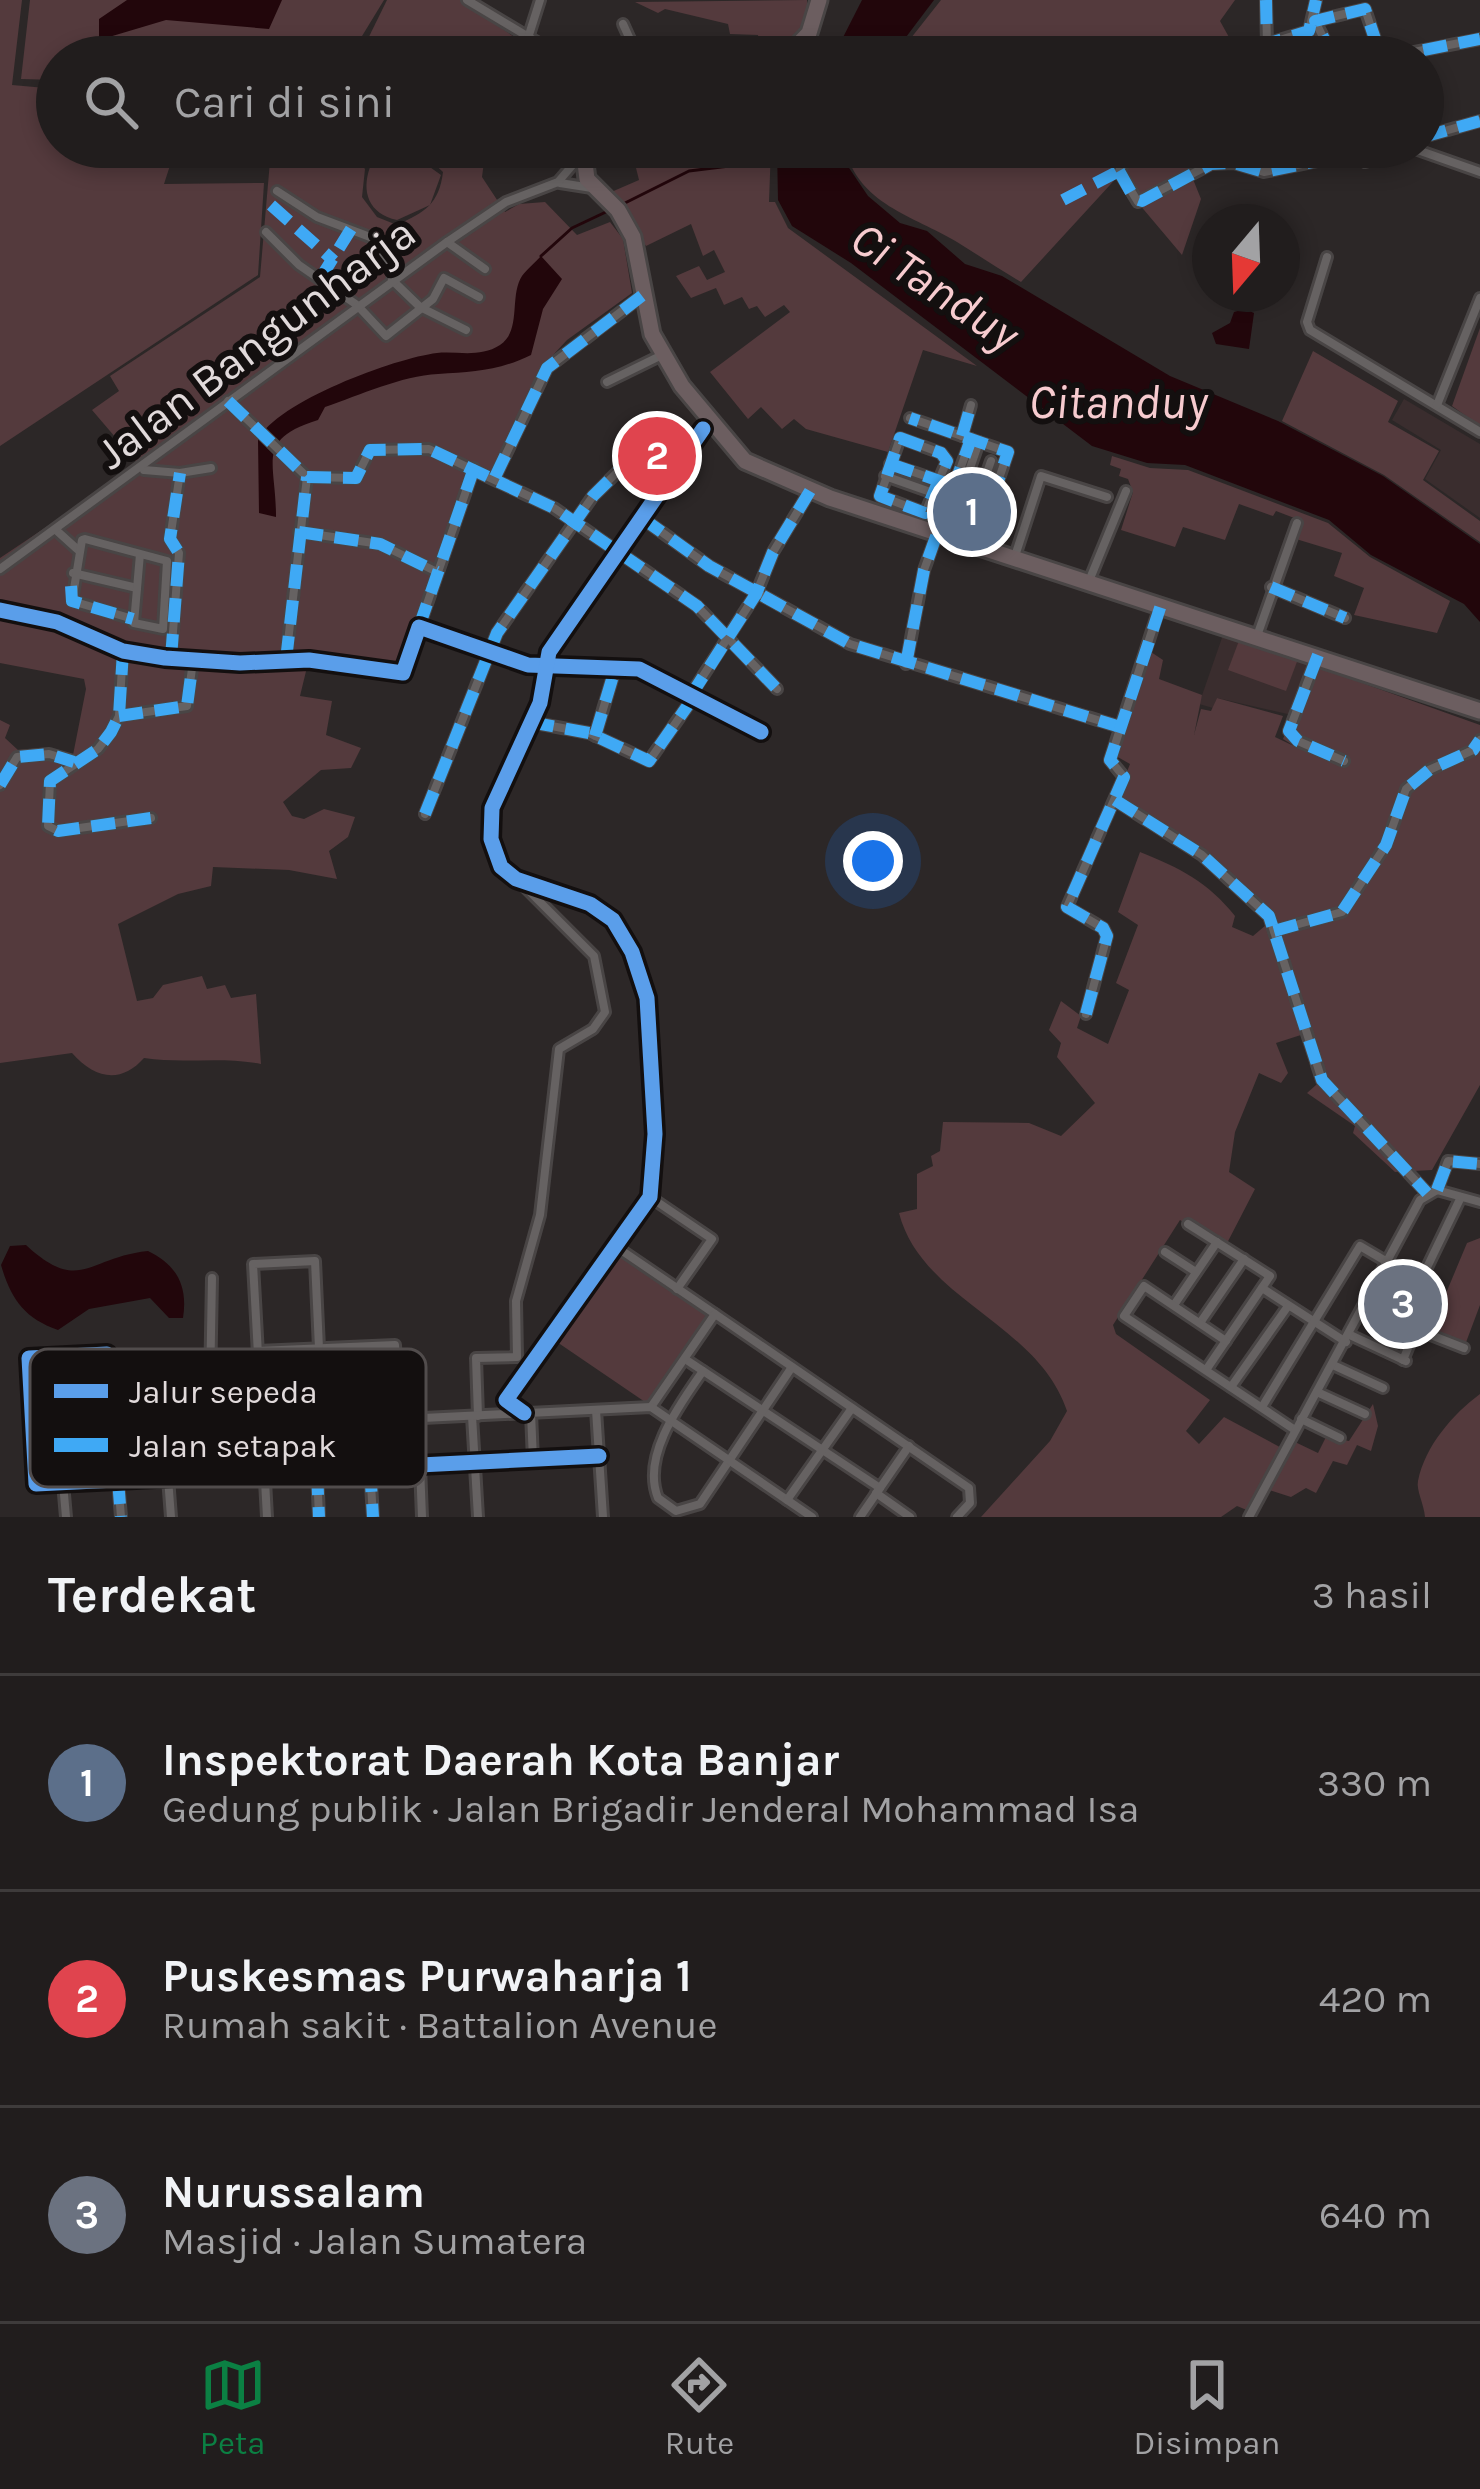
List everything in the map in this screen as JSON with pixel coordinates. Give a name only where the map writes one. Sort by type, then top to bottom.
[{"type":"highway","points":[[806,36],[819,0]]},
{"type":"highway","points":[[587,168],[592,188],[627,222],[662,355],[706,426],[745,461],[810,491],[1480,711]]},
{"type":"street","points":[[467,0],[525,36]]},
{"type":"street","points":[[529,36],[541,0]]},
{"type":"street","points":[[1266,0],[1267,36]]},
{"type":"street","points":[[1295,36],[1310,31],[1316,0]]},
{"type":"street","points":[[1315,22],[1365,9],[1376,36]]},
{"type":"street","points":[[1315,22],[1322,36]]},
{"type":"street","points":[[623,24],[628,36]]},
{"type":"street","points":[[1444,46],[1480,39]]},
{"type":"street","points":[[1444,131],[1480,121]]},
{"type":"street","points":[[1444,160],[1480,172]]},
{"type":"street","points":[[569,168],[558,182],[592,188]]},
{"type":"street","points":[[1121,168],[1138,202],[1203,168]]},
{"type":"street","name":"Jalan Bangunharja","points":[[0,569],[143,469],[446,242],[506,202],[558,182]]},
{"type":"street","points":[[277,191],[317,217],[378,240],[374,253],[420,307],[466,330]]},
{"type":"street","points":[[266,232],[299,265],[357,305],[387,337],[446,277],[479,297]]},
{"type":"street","points":[[446,242],[485,268]]},
{"type":"street","points":[[1327,257],[1307,322],[1310,330],[1480,432]]},
{"type":"street","points":[[495,478],[547,368],[643,295]]},
{"type":"street","points":[[1437,405],[1480,298]]},
{"type":"street","points":[[607,382],[662,355]]},
{"type":"street","points":[[228,401],[307,477],[356,478],[366,453],[412,446],[495,478],[620,549],[697,606],[725,638],[752,657],[777,689]]},
{"type":"street","points":[[906,664],[924,571],[943,533],[971,439],[971,406]]},
{"type":"street","points":[[890,464],[992,499],[1008,452],[910,418]]},
{"type":"street","points":[[478,1517],[476,1358],[517,1357],[516,1300],[540,1215],[559,1049],[593,1030],[604,1012],[606,997],[594,956],[494,852],[494,803],[544,691],[546,666],[556,641],[706,426]]},
{"type":"street","points":[[900,438],[941,452],[947,461],[925,513],[882,500],[886,476],[900,438]]},
{"type":"street","points":[[425,814],[489,653],[574,520],[613,472],[646,444]]},
{"type":"street","points":[[980,495],[991,460]]},
{"type":"street","points":[[143,469],[180,473],[211,468]]},
{"type":"street","points":[[0,610],[85,632],[123,651],[193,661],[286,659],[403,673],[474,468]]},
{"type":"street","points":[[171,658],[179,553],[170,539],[180,473]]},
{"type":"street","points":[[886,476],[936,494]]},
{"type":"street","points":[[1015,556],[1041,476],[1107,496]]},
{"type":"street","points":[[286,659],[307,477]]},
{"type":"street","points":[[530,722],[595,736],[649,761],[756,594],[773,552],[810,491]]},
{"type":"street","points":[[1089,581],[1126,491]]},
{"type":"street","points":[[642,518],[756,594],[850,644],[1117,726]]},
{"type":"street","points":[[1257,636],[1297,524]]},
{"type":"street","points":[[56,530],[77,549]]},
{"type":"street","points":[[299,532],[380,544],[437,572]]},
{"type":"street","points":[[133,619],[73,601],[73,573],[77,549],[85,539],[140,554],[168,563],[165,627],[136,626],[133,619],[140,554]]},
{"type":"street","points":[[73,573],[137,587]]},
{"type":"street","points":[[1271,587],[1345,618]]},
{"type":"street","points":[[1086,1014],[1107,945],[1106,932],[1066,908],[1124,777],[1110,760],[1117,726],[1161,605]]},
{"type":"street","points":[[418,627],[489,653],[546,666],[616,666],[647,672],[761,732]]},
{"type":"street","points":[[123,651],[119,716],[98,749],[50,781],[49,828],[152,818]]},
{"type":"street","points":[[1318,655],[1289,731],[1298,741],[1344,761]]},
{"type":"street","points":[[119,716],[187,706],[193,661]]},
{"type":"street","points":[[595,736],[616,666]]},
{"type":"street","points":[[1274,932],[1342,912],[1385,845],[1406,789],[1429,770],[1473,750],[1480,740]]},
{"type":"street","points":[[0,784],[16,758],[49,754],[74,762]]},
{"type":"street","points":[[1115,800],[1202,855],[1258,904],[1274,932],[1322,1080],[1432,1191],[1480,1202]]},
{"type":"street","points":[[495,1414],[650,1197],[656,1134],[647,998],[632,952],[614,920],[590,904],[516,879]]},
{"type":"street","points":[[1250,1517],[1300,1419],[1448,1161],[1477,1163],[1480,1148]]},
{"type":"street","points":[[650,1197],[712,1239],[677,1289]]},
{"type":"street","points":[[1262,1407],[1317,1324],[1360,1246],[1415,1287],[1421,1284],[1461,1197]]},
{"type":"street","points":[[1188,1224],[1270,1276],[1206,1370]]},
{"type":"street","points":[[1174,1306],[1216,1242]]},
{"type":"street","points":[[615,1246],[972,1491],[970,1504],[957,1517]]},
{"type":"street","points":[[1165,1252],[1196,1272]]},
{"type":"street","points":[[1200,1324],[1244,1259]]},
{"type":"street","points":[[258,1349],[253,1264],[315,1261],[319,1348]]},
{"type":"street","points":[[211,1349],[212,1278]]},
{"type":"street","points":[[1226,1341],[1144,1286],[1124,1316],[1294,1430]]},
{"type":"street","points":[[1262,1288],[1317,1324],[1404,1361],[1416,1329]]},
{"type":"street","points":[[1231,1387],[1288,1306]]},
{"type":"street","points":[[1364,1309],[1463,1348]]},
{"type":"street","points":[[651,1407],[715,1314]]},
{"type":"street","points":[[299,1349],[394,1345],[394,1349]]},
{"type":"street","points":[[685,1359],[822,1450],[910,1517]]},
{"type":"street","points":[[1333,1365],[1383,1388]]},
{"type":"street","points":[[703,1371],[669,1420],[653,1482],[666,1506],[681,1511],[696,1508],[792,1367]]},
{"type":"street","points":[[1317,1392],[1365,1414]]},
{"type":"street","points":[[506,1400],[528,1413]]},
{"type":"street","points":[[426,1418],[651,1407],[812,1517]]},
{"type":"street","points":[[787,1500],[852,1408]]},
{"type":"street","points":[[596,1410],[603,1517]]},
{"type":"street","points":[[528,1413],[533,1460]]},
{"type":"street","points":[[1300,1419],[1340,1438]]},
{"type":"street","points":[[860,1517],[909,1446]]},
{"type":"street","points":[[426,1466],[599,1456]]},
{"type":"street","points":[[63,1487],[66,1517]]},
{"type":"street","points":[[119,1487],[121,1517]]},
{"type":"street","points":[[169,1487],[171,1517]]},
{"type":"street","points":[[265,1487],[267,1517]]},
{"type":"street","points":[[318,1487],[320,1517]]},
{"type":"street","points":[[372,1487],[374,1517]]},
{"type":"street","points":[[421,1487],[422,1517]]},
{"type":"shaded area","points":[[0,0],[22,0],[12,85],[36,87],[36,168],[169,168],[164,184],[264,183],[258,275],[0,446]]},
{"type":"shaded area","points":[[30,0],[384,0],[362,36],[36,36],[36,79],[21,79]]},
{"type":"shaded area","points":[[387,0],[461,0],[513,36],[369,36]]},
{"type":"shaded area","points":[[807,0],[807,20],[793,36],[730,34],[728,24],[665,9],[658,13],[635,2]]},
{"type":"shaded area","points":[[941,0],[1235,0],[1220,21],[1228,36],[913,36]]},
{"type":"shaded area","points":[[269,168],[364,168],[362,197],[377,217],[397,225],[429,206],[443,172],[439,168],[483,168],[482,177],[505,212],[519,204],[545,202],[577,235],[610,222],[623,239],[632,293],[567,340],[541,368],[493,474],[473,464],[402,670],[309,657],[233,660],[138,650],[58,618],[0,605],[0,558],[139,465],[92,410],[119,391],[110,376],[260,277]]},
{"type":"shaded area","points":[[370,168],[431,168],[441,175],[430,205],[397,220],[374,207],[366,185]]},
{"type":"shaded area","points":[[636,168],[770,168],[769,202],[775,202],[788,228],[977,366],[923,350],[888,452],[806,429],[794,419],[782,429],[761,407],[748,419],[710,372],[790,312],[784,305],[765,317],[757,306],[749,309],[742,297],[724,305],[716,288],[691,298],[676,276],[699,266],[707,280],[725,272],[714,250],[703,256],[691,224],[646,246],[609,193],[639,180]]},
{"type":"shaded area","points":[[852,168],[1188,168],[1201,199],[1192,204],[1192,226],[1182,255],[1139,204],[1121,173],[1021,282],[874,195]]},
{"type":"shaded area","points":[[1480,328],[1480,426],[1452,406]]},
{"type":"shaded area","points":[[1313,351],[1398,401],[1388,422],[1439,451],[1423,480],[1480,521],[1480,542],[1384,475],[1282,421]]},
{"type":"shaded area","points":[[1404,399],[1480,444],[1480,518],[1425,479],[1441,450],[1392,420]]},
{"type":"shaded area","points":[[1112,456],[1150,468],[1188,470],[1328,523],[1370,557],[1450,601],[1437,633],[1354,615],[1364,588],[1334,576],[1342,553],[1296,539],[1302,521],[1276,511],[1273,516],[1239,504],[1225,540],[1183,527],[1175,547],[1121,530],[1133,492],[1128,479],[1119,476],[1121,469],[1110,465]]},
{"type":"shaded area","points":[[0,618],[60,628],[111,652],[150,659],[235,667],[308,663],[300,696],[332,701],[326,735],[361,748],[351,768],[321,770],[283,802],[292,816],[304,819],[324,809],[355,817],[348,837],[329,851],[337,879],[289,870],[213,867],[211,886],[178,894],[118,924],[137,1001],[153,998],[163,985],[202,976],[207,989],[225,985],[231,998],[256,994],[261,1064],[144,1058],[126,1072],[108,1075],[72,1053],[0,1063],[0,720],[10,725],[5,738],[18,750],[43,748],[73,755],[86,689],[84,679],[0,663]]},
{"type":"shaded area","points":[[1224,632],[1315,659],[1292,715],[1217,698],[1213,708],[1199,704]]},
{"type":"shaded area","points":[[1240,638],[1298,659],[1286,691],[1228,670]]},
{"type":"shaded area","points":[[1148,650],[1163,660],[1159,679],[1202,695],[1194,735],[1201,709],[1211,711],[1217,698],[1283,716],[1275,737],[1298,748],[1283,739],[1312,665],[1480,725],[1480,1085],[1432,1170],[1395,1172],[1353,1133],[1355,1126],[1307,1093],[1325,1077],[1272,915],[1205,852],[1117,797],[1130,764],[1109,752]]},
{"type":"shaded area","points":[[1140,852],[1204,885],[1235,916],[1232,927],[1253,936],[1266,925],[1304,1034],[1276,1043],[1288,1073],[1281,1083],[1259,1073],[1235,1132],[1229,1172],[1255,1189],[1224,1249],[1180,1220],[1113,1325],[1116,1334],[1210,1400],[1186,1431],[1199,1444],[1224,1417],[1289,1452],[1295,1442],[1318,1453],[1326,1437],[1349,1441],[1373,1404],[1378,1426],[1371,1451],[1357,1445],[1347,1465],[1333,1461],[1316,1493],[1306,1488],[1291,1497],[1266,1489],[1254,1513],[1237,1506],[1221,1517],[981,1517],[1050,1441],[1067,1411],[1052,1381],[1031,1355],[931,1269],[899,1213],[917,1209],[917,1174],[933,1166],[931,1156],[940,1151],[943,1122],[1029,1123],[1061,1136],[1095,1103],[1057,1057],[1061,1043],[1049,1030],[1061,1001],[1081,1016],[1077,1028],[1108,1044],[1129,990],[1116,983],[1138,925],[1118,912]]},
{"type":"shaded area","points":[[1480,1238],[1480,1305],[1465,1345],[1437,1336],[1447,1313],[1444,1298],[1467,1243]]},
{"type":"shaded area","points":[[614,1253],[708,1316],[648,1404],[554,1340]]},
{"type":"shaded area","points":[[1480,1394],[1480,1517],[1425,1517],[1418,1485],[1427,1455],[1450,1421]]},
{"type":"water","points":[[127,0],[282,0],[269,29],[166,20],[99,36],[99,19]]},
{"type":"water","points":[[862,0],[934,0],[907,36],[844,36]]},
{"type":"water","name":"Citanduy","points":[[777,168],[849,168],[868,196],[900,223],[927,231],[965,264],[1002,276],[1170,376],[1278,421],[1383,476],[1480,544],[1480,622],[1464,604],[1371,555],[1329,520],[1185,465],[1147,463],[1092,446],[851,263],[792,226],[778,200]]},
{"type":"water","points":[[541,256],[562,279],[543,309],[531,355],[485,370],[410,378],[325,407],[318,420],[277,444],[273,455],[276,517],[259,513],[258,440],[269,426],[311,397],[367,373],[437,353],[477,353],[500,345],[511,331],[518,284]]},
{"type":"water","points":[[1234,312],[1254,313],[1249,349],[1216,344],[1212,333],[1230,323]]},
{"type":"water","points":[[26,1245],[59,1268],[73,1270],[148,1251],[178,1278],[184,1296],[183,1318],[169,1318],[150,1298],[89,1309],[58,1330],[46,1325],[20,1306],[1,1265],[10,1246]]},
{"type":"waterway","points":[[623,204],[689,171],[713,168]]},
{"type":"waterway","points":[[541,256],[572,228],[608,211]]},
{"type":"marked path","points":[[1266,0],[1267,36]]},
{"type":"marked path","points":[[1293,36],[1309,31],[1316,0]]},
{"type":"marked path","points":[[1322,36],[1315,21],[1365,9],[1374,36]]},
{"type":"marked path","points":[[1444,46],[1480,39]]},
{"type":"marked path","points":[[1444,131],[1480,121]]},
{"type":"marked path","points":[[1063,200],[1121,168]]},
{"type":"marked path","points":[[1119,171],[1134,198],[1142,201],[1204,168]]},
{"type":"marked path","points":[[1251,168],[1264,172],[1283,168]]},
{"type":"marked path","points":[[271,205],[334,261]]},
{"type":"marked path","points":[[320,279],[351,229]]},
{"type":"marked path","points":[[495,477],[547,368],[643,295]]},
{"type":"marked path","points":[[228,401],[307,477]]},
{"type":"marked path","points":[[962,436],[971,405]]},
{"type":"marked path","points":[[890,464],[992,499],[1008,452],[910,418]]},
{"type":"marked path","points":[[900,438],[941,453],[947,461],[925,513],[880,496],[900,438]]},
{"type":"marked path","points":[[906,664],[924,570],[971,439]]},
{"type":"marked path","points":[[425,814],[497,633],[593,496],[646,444]]},
{"type":"marked path","points":[[307,477],[356,478],[370,450],[429,449],[554,508],[697,606],[777,689]]},
{"type":"marked path","points":[[419,627],[474,468]]},
{"type":"marked path","points":[[171,658],[179,553],[170,539],[180,473]]},
{"type":"marked path","points":[[286,660],[307,477]]},
{"type":"marked path","points":[[690,697],[756,594],[773,552],[810,491]]},
{"type":"marked path","points":[[642,518],[709,566],[850,644],[1117,726]]},
{"type":"marked path","points":[[299,532],[380,544],[437,572]]},
{"type":"marked path","points":[[71,586],[72,601],[133,619]]},
{"type":"marked path","points":[[1271,587],[1345,618]]},
{"type":"marked path","points":[[1086,1014],[1107,936],[1103,928],[1067,907],[1124,777],[1110,760],[1161,605]]},
{"type":"marked path","points":[[123,651],[119,716],[98,749],[50,781],[48,826],[58,831],[151,818]]},
{"type":"marked path","points":[[1318,655],[1289,731],[1298,741],[1344,761]]},
{"type":"marked path","points":[[119,716],[187,706],[193,661]]},
{"type":"marked path","points":[[595,736],[616,666]]},
{"type":"marked path","points":[[530,722],[589,733],[649,761],[693,698]]},
{"type":"marked path","points":[[1274,931],[1342,912],[1386,845],[1406,789],[1429,770],[1473,750],[1480,740]]},
{"type":"marked path","points":[[0,785],[17,757],[49,754],[74,762]]},
{"type":"marked path","points":[[1115,800],[1202,855],[1269,916],[1322,1080],[1427,1193]]},
{"type":"marked path","points":[[1437,1190],[1448,1161],[1480,1164]]},
{"type":"marked path","points":[[119,1487],[121,1517]]},
{"type":"marked path","points":[[318,1487],[319,1517]]},
{"type":"marked path","points":[[371,1487],[373,1517]]},
{"type":"cycle path","points":[[524,1413],[506,1400],[650,1197],[655,1134],[647,998],[632,952],[613,920],[590,904],[516,879],[501,867],[491,839],[492,808],[540,703],[549,652],[703,429]]},
{"type":"cycle path","points":[[0,610],[57,622],[123,651],[165,658],[240,663],[309,660],[403,673],[419,627],[528,665],[639,669],[761,732]]},
{"type":"cycle path","points":[[30,1358],[30,1376]]},
{"type":"cycle path","points":[[426,1465],[599,1456]]},
{"type":"place","name":"Puskesmas Purwaharja 1","points":[[657,456]]},
{"type":"place","name":"Inspektorat Daerah Kota Banjar","points":[[972,512]]},
{"type":"place","name":"Nurussalam","points":[[1403,1304]]},
{"type":"water label","name":"Ci Tanduy","points":[[935,286]]}]
